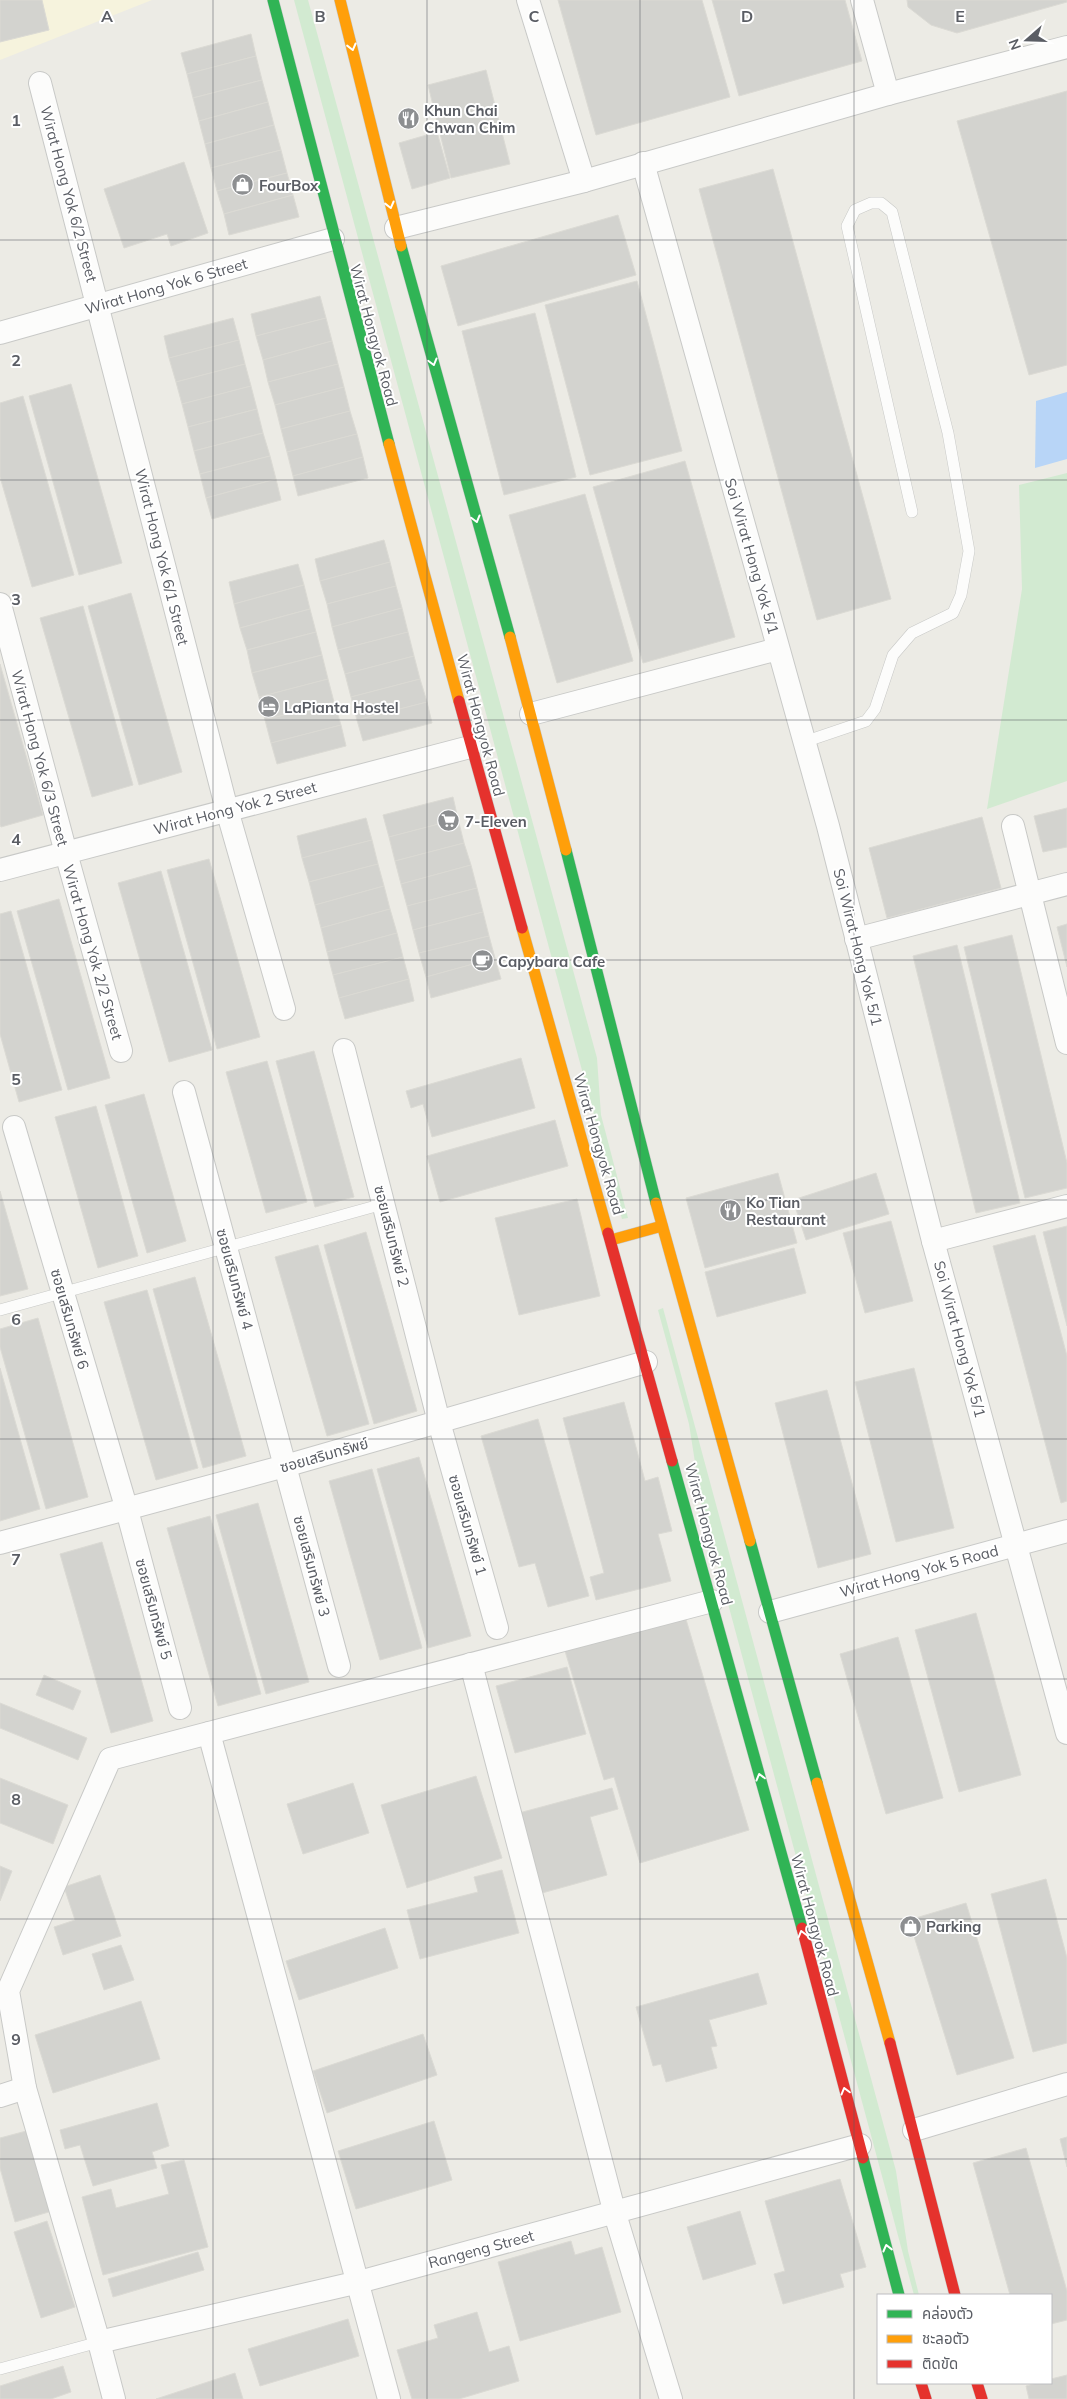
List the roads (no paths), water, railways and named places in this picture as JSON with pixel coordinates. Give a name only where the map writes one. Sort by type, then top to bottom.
[{"type":"main road","name":"Wirat Hongyok Road","points":[[273,0],[333,238],[470,747],[646,1362],[860,2145],[899,2294]]},
{"type":"main road","points":[[340,0],[396,228],[531,714],[662,1226],[914,2130],[956,2294]]},
{"type":"main road","points":[[611,1240],[662,1226]]},
{"type":"main road","points":[[921,2384],[926,2399]]},
{"type":"main road","points":[[978,2384],[982,2399]]},
{"type":"street","points":[[528,0],[584,180]]},
{"type":"street","points":[[862,0],[888,94]]},
{"type":"street","points":[[396,228],[584,180],[888,94],[1067,47]]},
{"type":"street","name":"Wirat Hong Yok 6/2 Street","points":[[40,82],[98,305]]},
{"type":"street","name":"Soi Wirat Hong Yok 5/1","points":[[643,163],[804,742],[933,1241],[1067,1733]]},
{"type":"street","name":"Wirat Hong Yok 6 Street","points":[[0,333],[333,238]]},
{"type":"street","name":"Wirat Hong Yok 6/1 Street","points":[[98,305],[227,810],[284,1009]]},
{"type":"street","name":"Wirat Hong Yok 6/3 Street","points":[[0,604],[66,853]]},
{"type":"street","points":[[531,714],[778,649]]},
{"type":"street","name":"Wirat Hong Yok 2 Street","points":[[0,870],[470,747]]},
{"type":"street","points":[[1013,826],[1067,1043]]},
{"type":"street","name":"Wirat Hong Yok 2/2 Street","points":[[66,853],[121,1051]]},
{"type":"street","points":[[856,939],[1067,884]]},
{"type":"street","name":"ซอยเสริมทรัพย์ 2","points":[[344,1050],[439,1422]]},
{"type":"street","name":"ซอยเสริมทรัพย์ 4","points":[[184,1092],[285,1466]]},
{"type":"street","name":"ซอยเสริมทรัพย์ 6","points":[[14,1127],[127,1510]]},
{"type":"street","points":[[933,1241],[1067,1206]]},
{"type":"street","name":"ซอยเสริมทรัพย์","points":[[0,1543],[285,1466],[646,1362]]},
{"type":"street","name":"ซอยเสริมทรัพย์ 1","points":[[439,1422],[497,1628]]},
{"type":"street","name":"ซอยเสริมทรัพย์ 3","points":[[285,1466],[339,1666]]},
{"type":"street","name":"ซอยเสริมทรัพย์ 5","points":[[127,1510],[180,1708]]},
{"type":"street","name":"Wirat Hong Yok 5 Road","points":[[770,1612],[1067,1531]]},
{"type":"street","points":[[114,2399],[25,2088],[8,1991],[110,1759],[712,1601]]},
{"type":"street","points":[[471,1664],[615,2214],[672,2399]]},
{"type":"street","points":[[209,1733],[359,2282],[389,2399]]},
{"type":"street","points":[[914,2130],[1067,2084]]},
{"type":"street","points":[[0,2096],[25,2088]]},
{"type":"street","name":"Rangeng Street","points":[[99,2342],[359,2282],[615,2214],[860,2145]]},
{"type":"lane","points":[[804,742],[866,721],[875,709],[893,655],[912,633],[953,613],[961,595],[969,551],[948,433],[892,212],[882,203],[871,203],[855,210],[847,226],[912,512]]},
{"type":"lane","points":[[0,1310],[383,1204]]},
{"type":"lane","points":[[0,2369],[99,2342]]},
{"type":"water","points":[[1067,392],[1067,459],[1035,468],[1036,401]]},
{"type":"place","name":"Khun Chai Chwan Chim","points":[[408,119]]},
{"type":"place","name":"FourBox","points":[[243,185]]},
{"type":"place","name":"LaPianta Hostel","points":[[268,707]]},
{"type":"place","name":"7-Eleven","points":[[449,821]]},
{"type":"place","name":"Capybara Cafe","points":[[482,961]]},
{"type":"place","name":"Ko Tian Restaurant","points":[[730,1211]]},
{"type":"place","name":"Parking","points":[[910,1926]]}]
